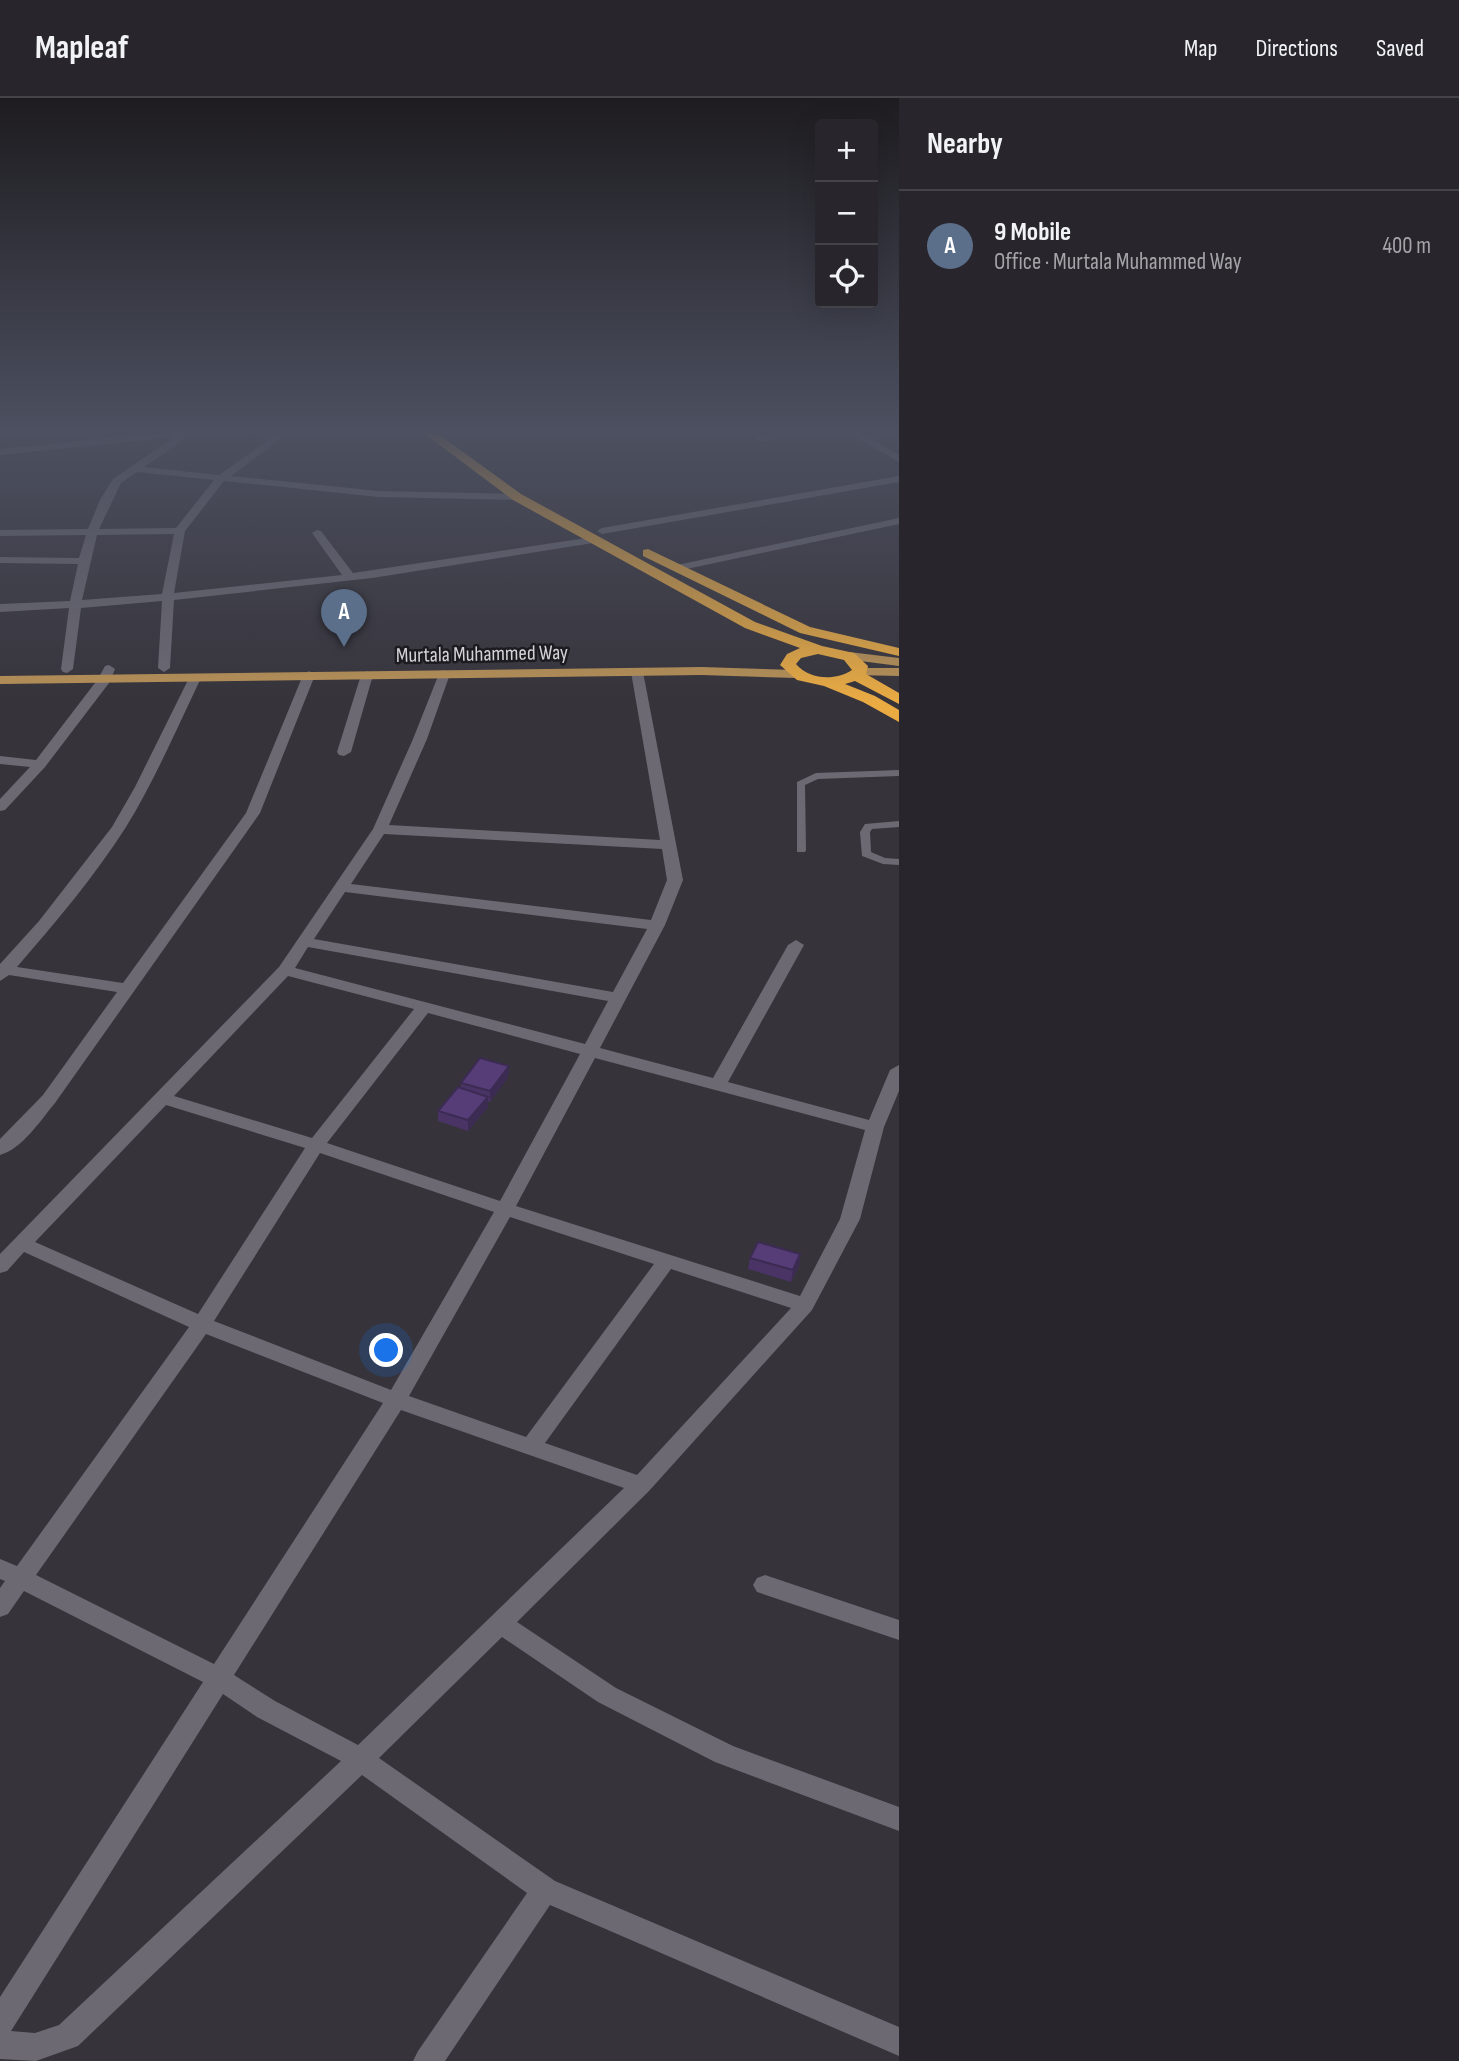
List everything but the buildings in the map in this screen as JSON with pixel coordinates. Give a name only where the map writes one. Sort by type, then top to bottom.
[{"type":"highway","points":[[564,520],[677,568],[805,630],[899,652]]},
{"type":"highway","points":[[598,535],[750,625],[818,650],[849,656],[860,666],[858,674]]},
{"type":"highway","points":[[750,625],[792,664],[821,681],[852,691],[899,718]]},
{"type":"highway","points":[[792,664],[796,654],[818,650]]},
{"type":"highway","points":[[821,681],[839,681],[858,674]]},
{"type":"highway","points":[[858,674],[899,699]]},
{"type":"main road","points":[[849,656],[899,662]]},
{"type":"main road","name":"Murtala Muhammed Way","points":[[0,680],[164,668],[792,664]]},
{"type":"main road","name":"Murtala Muhammed Way","points":[[0,670],[67,669],[106,674],[195,678],[636,672],[792,664]]},
{"type":"main road","points":[[858,674],[899,672]]},
{"type":"street","points":[[67,669],[74,606],[99,520]]},
{"type":"street","points":[[164,668],[167,596],[180,531],[187,520]]},
{"type":"street","points":[[0,608],[74,606],[350,578],[681,520]]},
{"type":"street","points":[[677,568],[899,521]]},
{"type":"street","points":[[2,536],[180,531]]},
{"type":"street","points":[[317,533],[350,578]]},
{"type":"street","points":[[0,560],[86,561]]},
{"type":"street","points":[[0,2023],[396,1400],[505,1209],[657,925],[675,880],[636,672]]},
{"type":"street","points":[[0,807],[40,764],[106,674]]},
{"type":"street","points":[[0,1266],[285,970],[306,942],[380,829],[420,739],[444,674]]},
{"type":"street","points":[[0,1149],[21,1131],[49,1099],[253,813],[309,675]]},
{"type":"street","points":[[345,752],[367,675]]},
{"type":"street","points":[[2,971],[45,924],[118,828],[142,787],[195,678]]},
{"type":"street","points":[[0,760],[40,764]]},
{"type":"street","points":[[380,829],[670,845]]},
{"type":"street","points":[[342,887],[657,925]]},
{"type":"street","points":[[306,942],[620,998]]},
{"type":"street","points":[[717,1086],[796,945]]},
{"type":"street","points":[[285,970],[875,1127]]},
{"type":"street","points":[[2,971],[130,989]]},
{"type":"street","points":[[0,1607],[202,1324],[316,1145],[424,1007]]},
{"type":"street","points":[[0,2045],[35,2047],[68,2036],[370,1767],[507,1628],[641,1485],[805,1305],[850,1219],[875,1127],[899,1070]]},
{"type":"street","points":[[163,1098],[316,1145],[805,1305]]},
{"type":"street","points":[[23,1244],[202,1324],[396,1400],[641,1485]]},
{"type":"street","points":[[531,1446],[667,1260]]},
{"type":"street","points":[[0,1568],[218,1678],[266,1709],[370,1767],[545,1891],[899,2042]]},
{"type":"street","points":[[765,1585],[899,1630]]},
{"type":"street","points":[[507,1628],[607,1695],[724,1754],[899,1819]]},
{"type":"street","points":[[428,2061],[545,1891]]},
{"type":"lane","points":[[801,850],[800,785],[806,780],[816,776],[899,773]]},
{"type":"lane","points":[[899,824],[869,825],[865,832],[866,854],[883,861],[899,862]]},
{"type":"place","name":"9 Mobile","points":[[344,647]]}]
